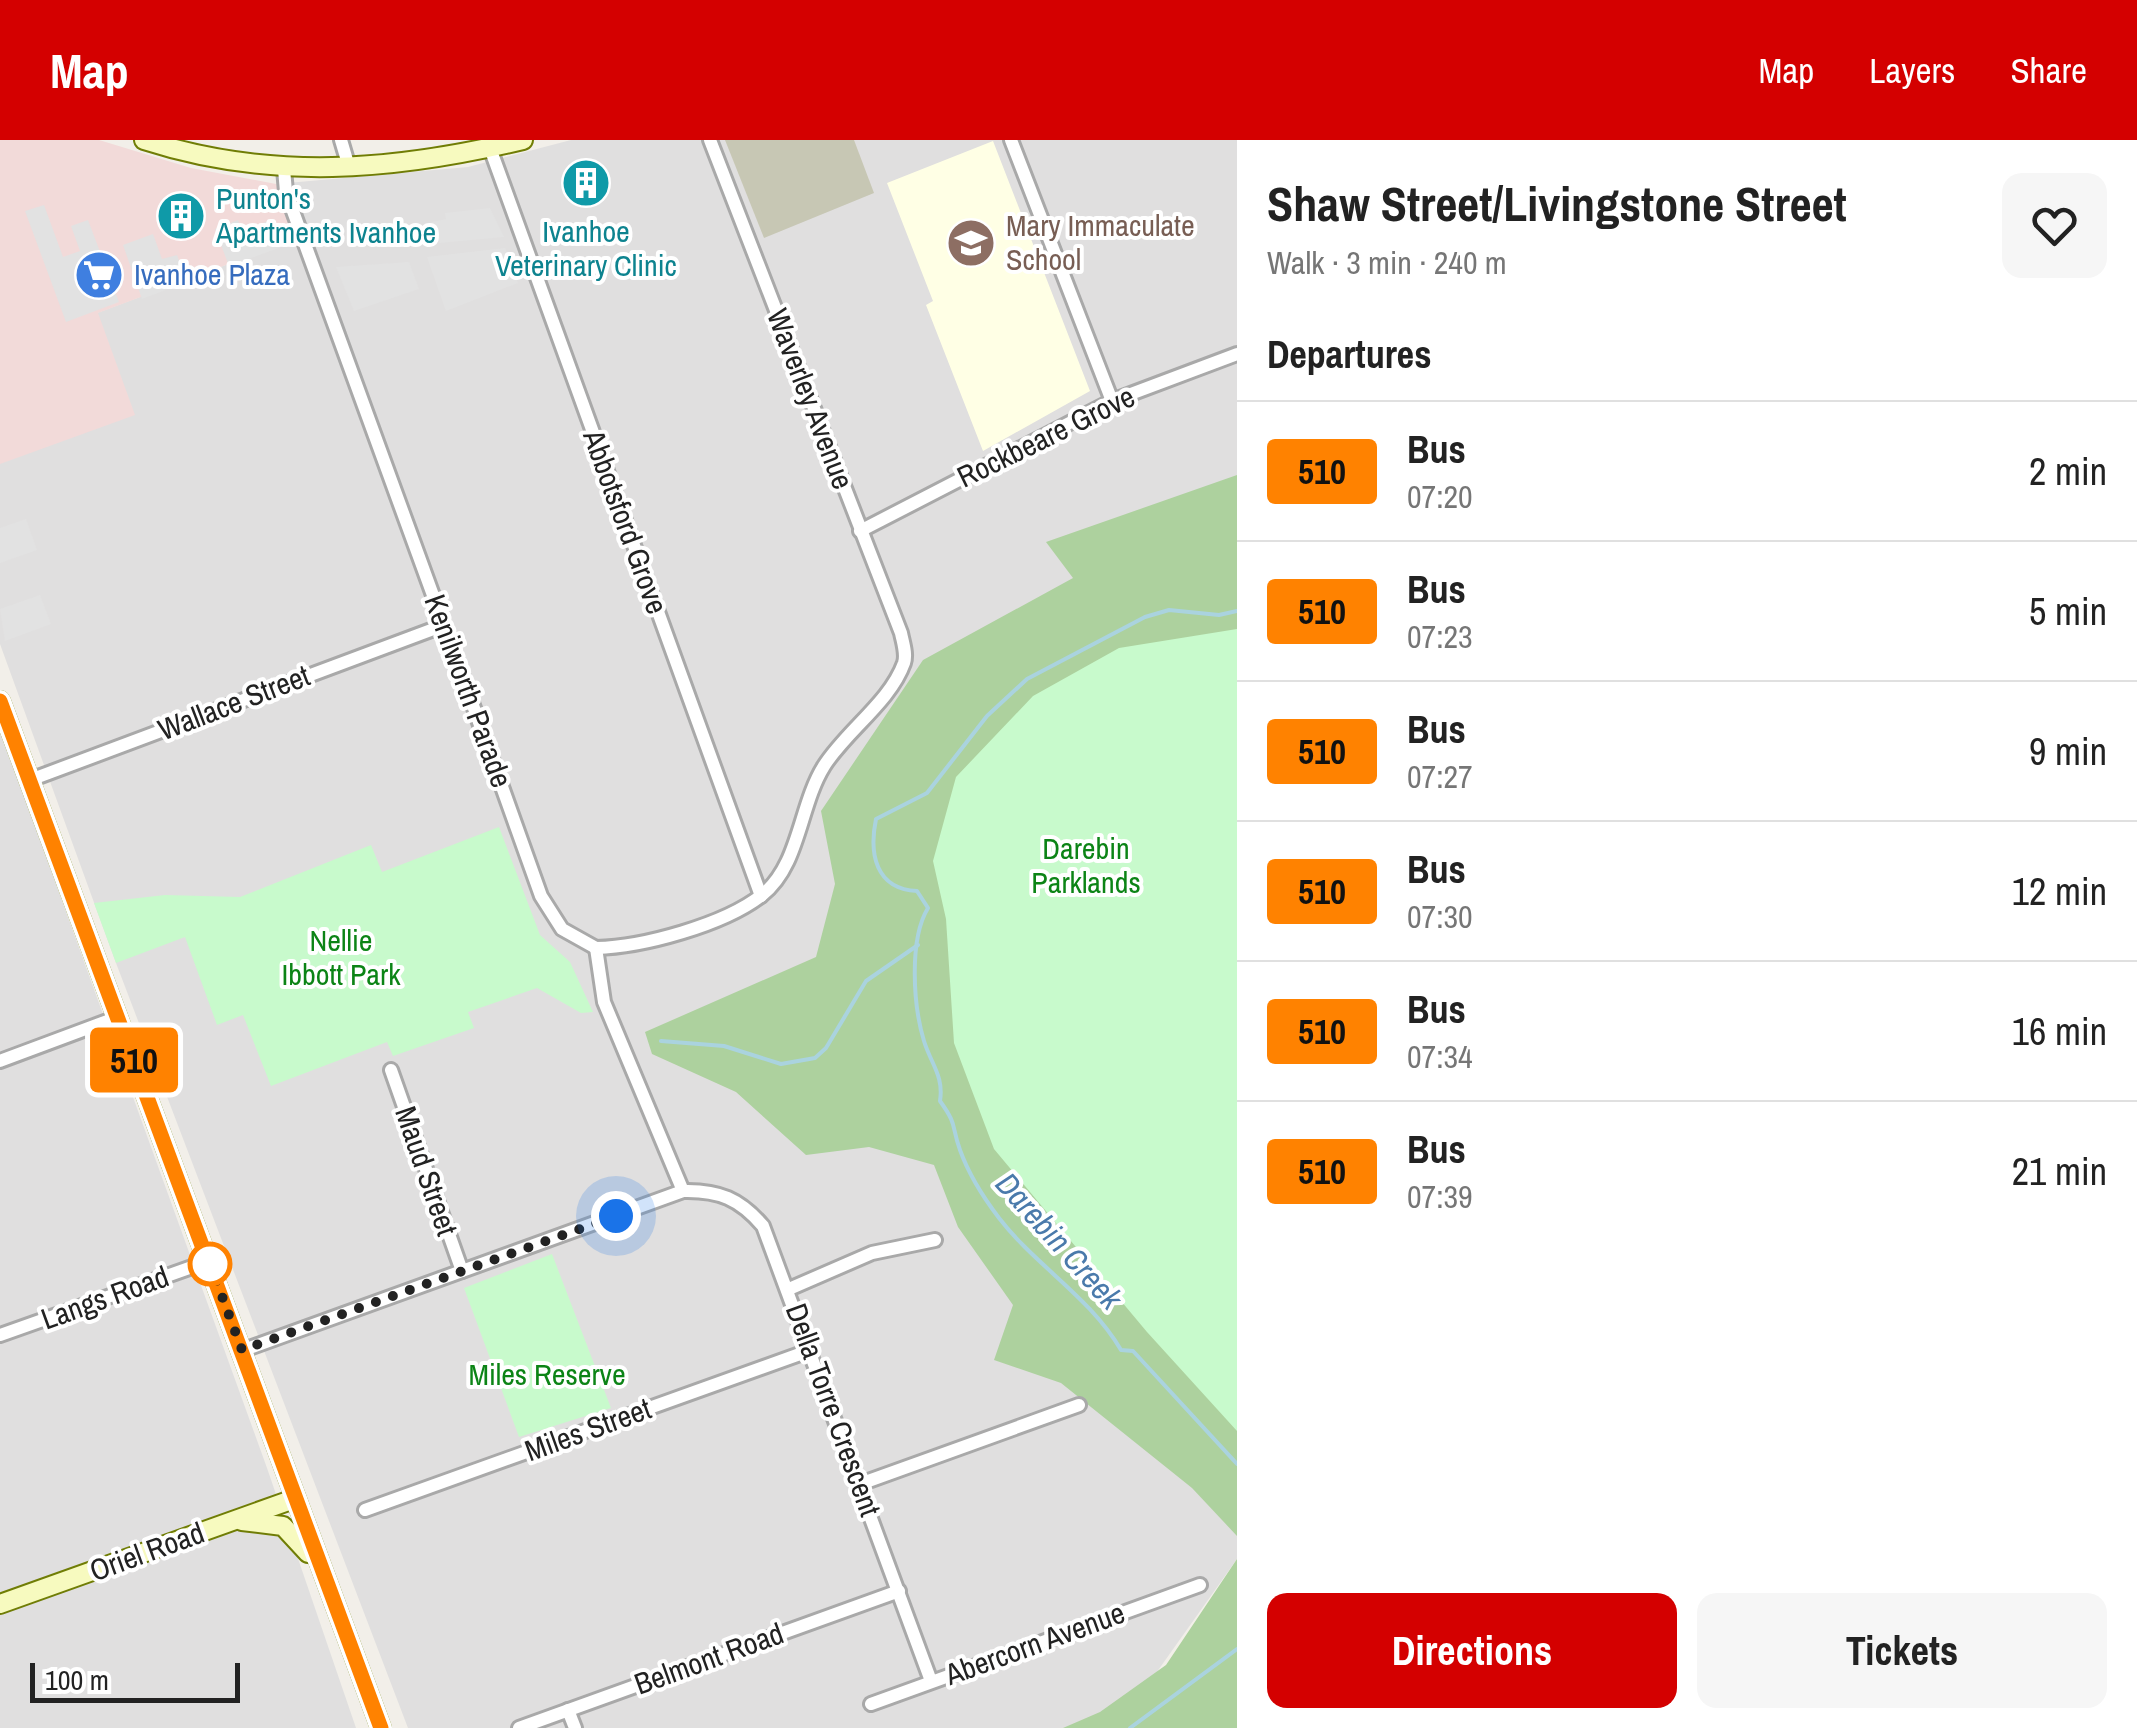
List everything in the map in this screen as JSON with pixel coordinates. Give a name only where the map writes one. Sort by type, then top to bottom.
[{"type":"main road","points":[[144,140],[224,162],[284,168],[349,167],[522,140]]},
{"type":"main road","points":[[0,701],[381,1728]]},
{"type":"main road","name":"Oriel Road","points":[[0,1604],[294,1499]]},
{"type":"main road","points":[[234,1521],[272,1522],[289,1530],[324,1580]]},
{"type":"street","points":[[341,140],[349,167]]},
{"type":"street","name":"Waverley Avenue","points":[[710,140],[901,633],[906,659],[896,678],[827,761],[802,812],[782,875],[761,896]]},
{"type":"street","points":[[1011,140],[1112,401]]},
{"type":"street","name":"Abbotsford Grove","points":[[490,148],[761,896]]},
{"type":"street","name":"Kenilworth Parade","points":[[284,168],[286,192],[438,608],[439,627],[450,641],[541,896],[562,929],[596,948]]},
{"type":"street","name":"Rockbeare Grove","points":[[860,531],[1112,401],[1237,354]]},
{"type":"street","name":"Wallace Street","points":[[30,780],[439,627]]},
{"type":"street","points":[[242,1350],[683,1191],[604,1002],[596,948],[629,948],[656,940],[761,896]]},
{"type":"street","points":[[0,1061],[118,1018]]},
{"type":"street","name":"Maud Street","points":[[391,1070],[462,1271]]},
{"type":"street","name":"Della Torre Crescent","points":[[683,1191],[724,1194],[744,1205],[764,1226],[931,1681]]},
{"type":"street","points":[[789,1289],[872,1253],[935,1240]]},
{"type":"street","name":"Langs Road","points":[[0,1336],[209,1261]]},
{"type":"street","name":"Miles Street","points":[[365,1510],[811,1350]]},
{"type":"street","points":[[860,1484],[1079,1404]]},
{"type":"street","name":"Abercorn Avenue","points":[[871,1704],[1200,1585]]},
{"type":"street","name":"Belmont Road","points":[[519,1728],[898,1591]]},
{"type":"street","points":[[568,1710],[575,1728]]},
{"type":"shaded area","name":"Ivanhoe Plaza","points":[[0,140],[99,140],[191,168],[276,184],[298,238],[98,313],[135,415],[0,464]]},
{"type":"shaded area","points":[[571,140],[1237,140],[1237,482],[922,1136],[1237,1525],[1237,1559],[1137,1700],[1071,1728],[408,1728],[116,963],[0,644],[0,463],[97,313],[298,238],[276,184],[468,167]]},
{"type":"shaded area","points":[[725,140],[854,140],[874,193],[764,238]]},
{"type":"shaded area","name":"Mary Immaculate School","points":[[993,141],[1090,391],[983,451],[926,305],[933,301],[887,183]]},
{"type":"shaded area","points":[[44,205],[63,257],[80,251],[71,226],[88,220],[119,302],[66,322],[25,211]]},
{"type":"shaded area","points":[[490,208],[504,237],[439,243],[431,222],[446,219],[445,213]]},
{"type":"shaded area","points":[[238,220],[242,231],[268,221],[271,229],[280,226],[287,245],[229,266],[215,229]]},
{"type":"shaded area","points":[[153,234],[162,259],[177,255],[187,282],[142,299],[123,245]]},
{"type":"shaded area","points":[[505,248],[518,283],[446,311],[427,257]]},
{"type":"shaded area","points":[[409,262],[419,289],[354,311],[336,267]]},
{"type":"shaded area","points":[[26,519],[37,550],[0,563],[0,528]]},
{"type":"shaded area","points":[[40,595],[51,624],[5,641],[0,609]]},
{"type":"shaded area","points":[[0,729],[267,1468],[356,1728],[0,1728]]},
{"type":"green space","points":[[1237,475],[1237,1536],[1192,1488],[1061,1383],[994,1360],[1013,1305],[958,1227],[934,1165],[869,1147],[806,1155],[736,1092],[652,1054],[645,1032],[816,957],[835,884],[821,811],[923,660],[1073,578],[1046,542]]},
{"type":"green space","name":"Darebin Parklands","points":[[1237,629],[1237,1431],[1147,1332],[994,1149],[954,1043],[946,919],[933,861],[956,777],[1033,696],[1119,648]]},
{"type":"green space","name":"Nellie Ibbott Park","points":[[499,827],[540,935],[570,962],[593,1012],[581,1013],[537,988],[468,1012],[474,1028],[393,1056],[387,1042],[271,1086],[243,1015],[217,1025],[185,937],[116,963],[94,903],[165,895],[240,897],[371,845],[382,872]]},
{"type":"green space","name":"Miles Reserve","points":[[552,1254],[611,1408],[519,1437],[464,1288]]},
{"type":"green space","points":[[1237,1559],[1237,1728],[1063,1728],[1100,1712],[1166,1665]]},
{"type":"waterway","name":"Darebin Creek","points":[[1237,611],[1219,615],[1169,610],[1145,617],[1027,679],[987,716],[927,793],[876,819],[874,844],[878,867],[884,876],[892,884],[917,891],[928,908],[915,954],[920,1026],[939,1077],[940,1101],[952,1121],[977,1186],[1014,1235],[1094,1314],[1121,1350],[1133,1351],[1237,1464]]},
{"type":"waterway","points":[[661,1041],[724,1046],[781,1064],[815,1058],[826,1048],[866,981],[918,945]]},
{"type":"waterway","name":"Darebin Creek","points":[[1130,1728],[1237,1649]]},
{"type":"bus line","name":"510","points":[[0,701],[381,1728]]},
{"type":"place","name":"Ivanhoe Veterinary Clinic","points":[[586,183]]},
{"type":"place","name":"Punton's Apartments Ivanhoe","points":[[181,216]]},
{"type":"place","name":"Mary Immaculate School","points":[[971,243]]},
{"type":"place","name":"Ivanhoe Plaza","points":[[99,275]]},
{"type":"route","points":[[210,1264],[209,1261],[242,1350],[616,1216]]}]
